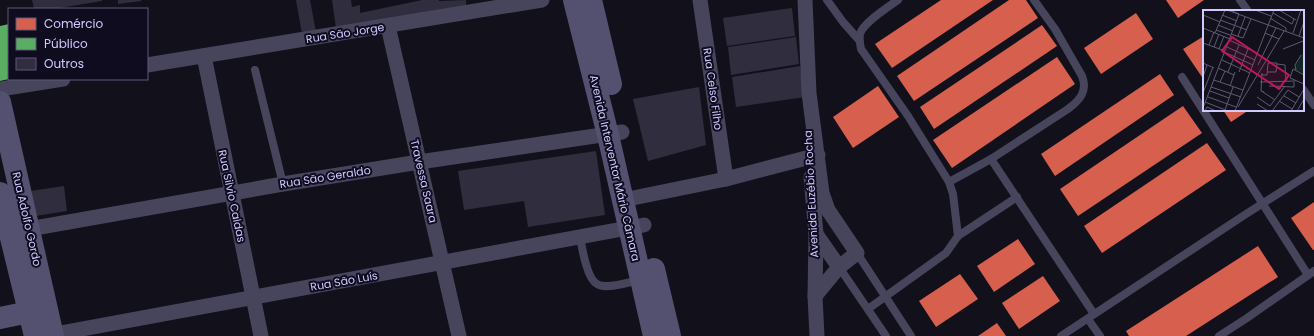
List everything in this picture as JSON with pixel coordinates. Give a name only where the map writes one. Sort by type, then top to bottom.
[{"type":"main road","name":"Avenida Interventor Mário Câmara","points":[[574,0],[615,134]]},
{"type":"main road","name":"Avenida Interventor Mário Câmara","points":[[590,0],[615,134],[630,199],[649,278],[670,336]]},
{"type":"main road","name":"Rua Adolfo Gordo","points":[[0,102],[29,229],[38,310]]},
{"type":"main road","name":"Rua Adolfo Gordo","points":[[0,193],[46,336]]},
{"type":"main road","name":"Avenida Interventor Mário Câmara","points":[[649,278],[654,336]]},
{"type":"main road","points":[[0,318],[38,310]]},
{"type":"street","name":"Rua São Jorge","points":[[148,65],[542,0]]},
{"type":"street","name":"Rua Celso Filho","points":[[700,0],[726,178]]},
{"type":"street","name":"Avenida Euzébio Rocha","points":[[805,0],[816,234],[814,296],[817,336]]},
{"type":"street","name":"Travessa Saara","points":[[388,26],[459,336]]},
{"type":"street","name":"Rua Silvio Caldas","points":[[204,56],[261,336]]},
{"type":"street","points":[[0,90],[57,80]]},
{"type":"street","name":"Rua São Geraldo","points":[[29,229],[419,162],[615,134]]},
{"type":"street","points":[[630,199],[726,178],[813,156]]},
{"type":"street","name":"Avenida Euzébio Rocha","points":[[813,156],[824,201],[828,210],[857,253]]},
{"type":"street","name":"Rua São Luís","points":[[46,336],[637,227]]},
{"type":"street","points":[[816,234],[839,268]]},
{"type":"street","points":[[814,296],[839,268],[857,253]]},
{"type":"lane","points":[[827,0],[843,22],[859,40]]},
{"type":"lane","points":[[898,0],[864,26],[859,40],[861,49],[908,116],[949,182],[953,194],[958,236]]},
{"type":"lane","points":[[949,182],[991,159],[1068,109],[1082,97],[1084,91],[1082,76],[1054,29],[1034,0]]},
{"type":"lane","points":[[1240,0],[1247,10]]},
{"type":"lane","points":[[255,70],[284,184]]},
{"type":"lane","points":[[1182,76],[1203,110]]},
{"type":"lane","points":[[1304,90],[1314,104]]},
{"type":"lane","points":[[1204,111],[1262,204],[1311,273],[1219,336]]},
{"type":"lane","points":[[991,159],[1017,197],[1091,316],[1100,336]]},
{"type":"lane","points":[[1062,336],[1314,171]]},
{"type":"lane","points":[[868,309],[946,253],[958,236],[1017,197]]},
{"type":"lane","points":[[580,237],[591,278],[597,284],[605,286],[615,285],[649,278]]},
{"type":"lane","points":[[857,253],[911,336]]},
{"type":"lane","points":[[839,268],[886,336]]},
{"type":"building: Comércio","points":[[941,0],[993,0],[892,68],[875,44]]},
{"type":"building: Comércio","points":[[1009,0],[1026,0],[1038,18],[914,101],[897,76]]},
{"type":"building: Comércio","points":[[1166,0],[1204,0],[1178,18]]},
{"type":"building: Comércio","points":[[1136,13],[1153,39],[1101,74],[1084,48]]},
{"type":"building: Comércio","points":[[1042,25],[1057,46],[934,129],[920,107]]},
{"type":"building: Comércio","points":[[1203,37],[1203,79],[1183,49]]},
{"type":"building: Comércio","points":[[1057,57],[1075,84],[952,168],[933,140]]},
{"type":"building: Comércio","points":[[1160,74],[1174,95],[1055,176],[1041,154]]},
{"type":"building: Comércio","points":[[878,86],[899,117],[853,148],[833,117]]},
{"type":"building: Comércio","points":[[1183,106],[1202,133],[1078,216],[1060,189]]},
{"type":"building: Comércio","points":[[1224,111],[1248,111],[1231,122]]},
{"type":"building: Comércio","points":[[1207,143],[1226,170],[1102,253],[1084,226]]},
{"type":"building: Comércio","points":[[1314,202],[1314,250],[1313,250],[1291,218]]},
{"type":"building: Comércio","points":[[1018,239],[1035,264],[994,292],[977,266]]},
{"type":"building: Comércio","points":[[1258,246],[1278,277],[1186,336],[1129,336],[1126,331]]},
{"type":"building: Comércio","points":[[960,274],[978,299],[936,327],[919,301]]},
{"type":"building: Comércio","points":[[1043,276],[1060,301],[1019,329],[1002,303]]},
{"type":"building: Comércio","points":[[997,323],[1006,336],[978,336]]},
{"type":"building: Público","points":[[8,24],[8,79],[0,81],[0,26]]},
{"type":"building: Outros","points":[[32,0],[102,0],[59,8],[34,8]]},
{"type":"building: Outros","points":[[118,0],[141,0],[141,1],[118,4]]},
{"type":"building: Outros","points":[[296,0],[310,0],[316,32],[302,34]]},
{"type":"building: Outros","points":[[332,0],[351,0],[352,7],[360,5],[360,13],[422,0],[466,0],[466,6],[336,28]]},
{"type":"building: Outros","points":[[792,8],[795,36],[727,46],[723,18]]},
{"type":"building: Outros","points":[[796,37],[799,64],[731,75],[728,47]]},
{"type":"building: Outros","points":[[800,66],[805,97],[736,107],[732,77]]},
{"type":"building: Outros","points":[[699,87],[706,145],[648,161],[633,99]]},
{"type":"building: Outros","points":[[596,151],[605,215],[528,227],[524,201],[464,210],[458,171]]},
{"type":"building: Outros","points":[[64,186],[67,211],[36,216],[30,191]]}]
